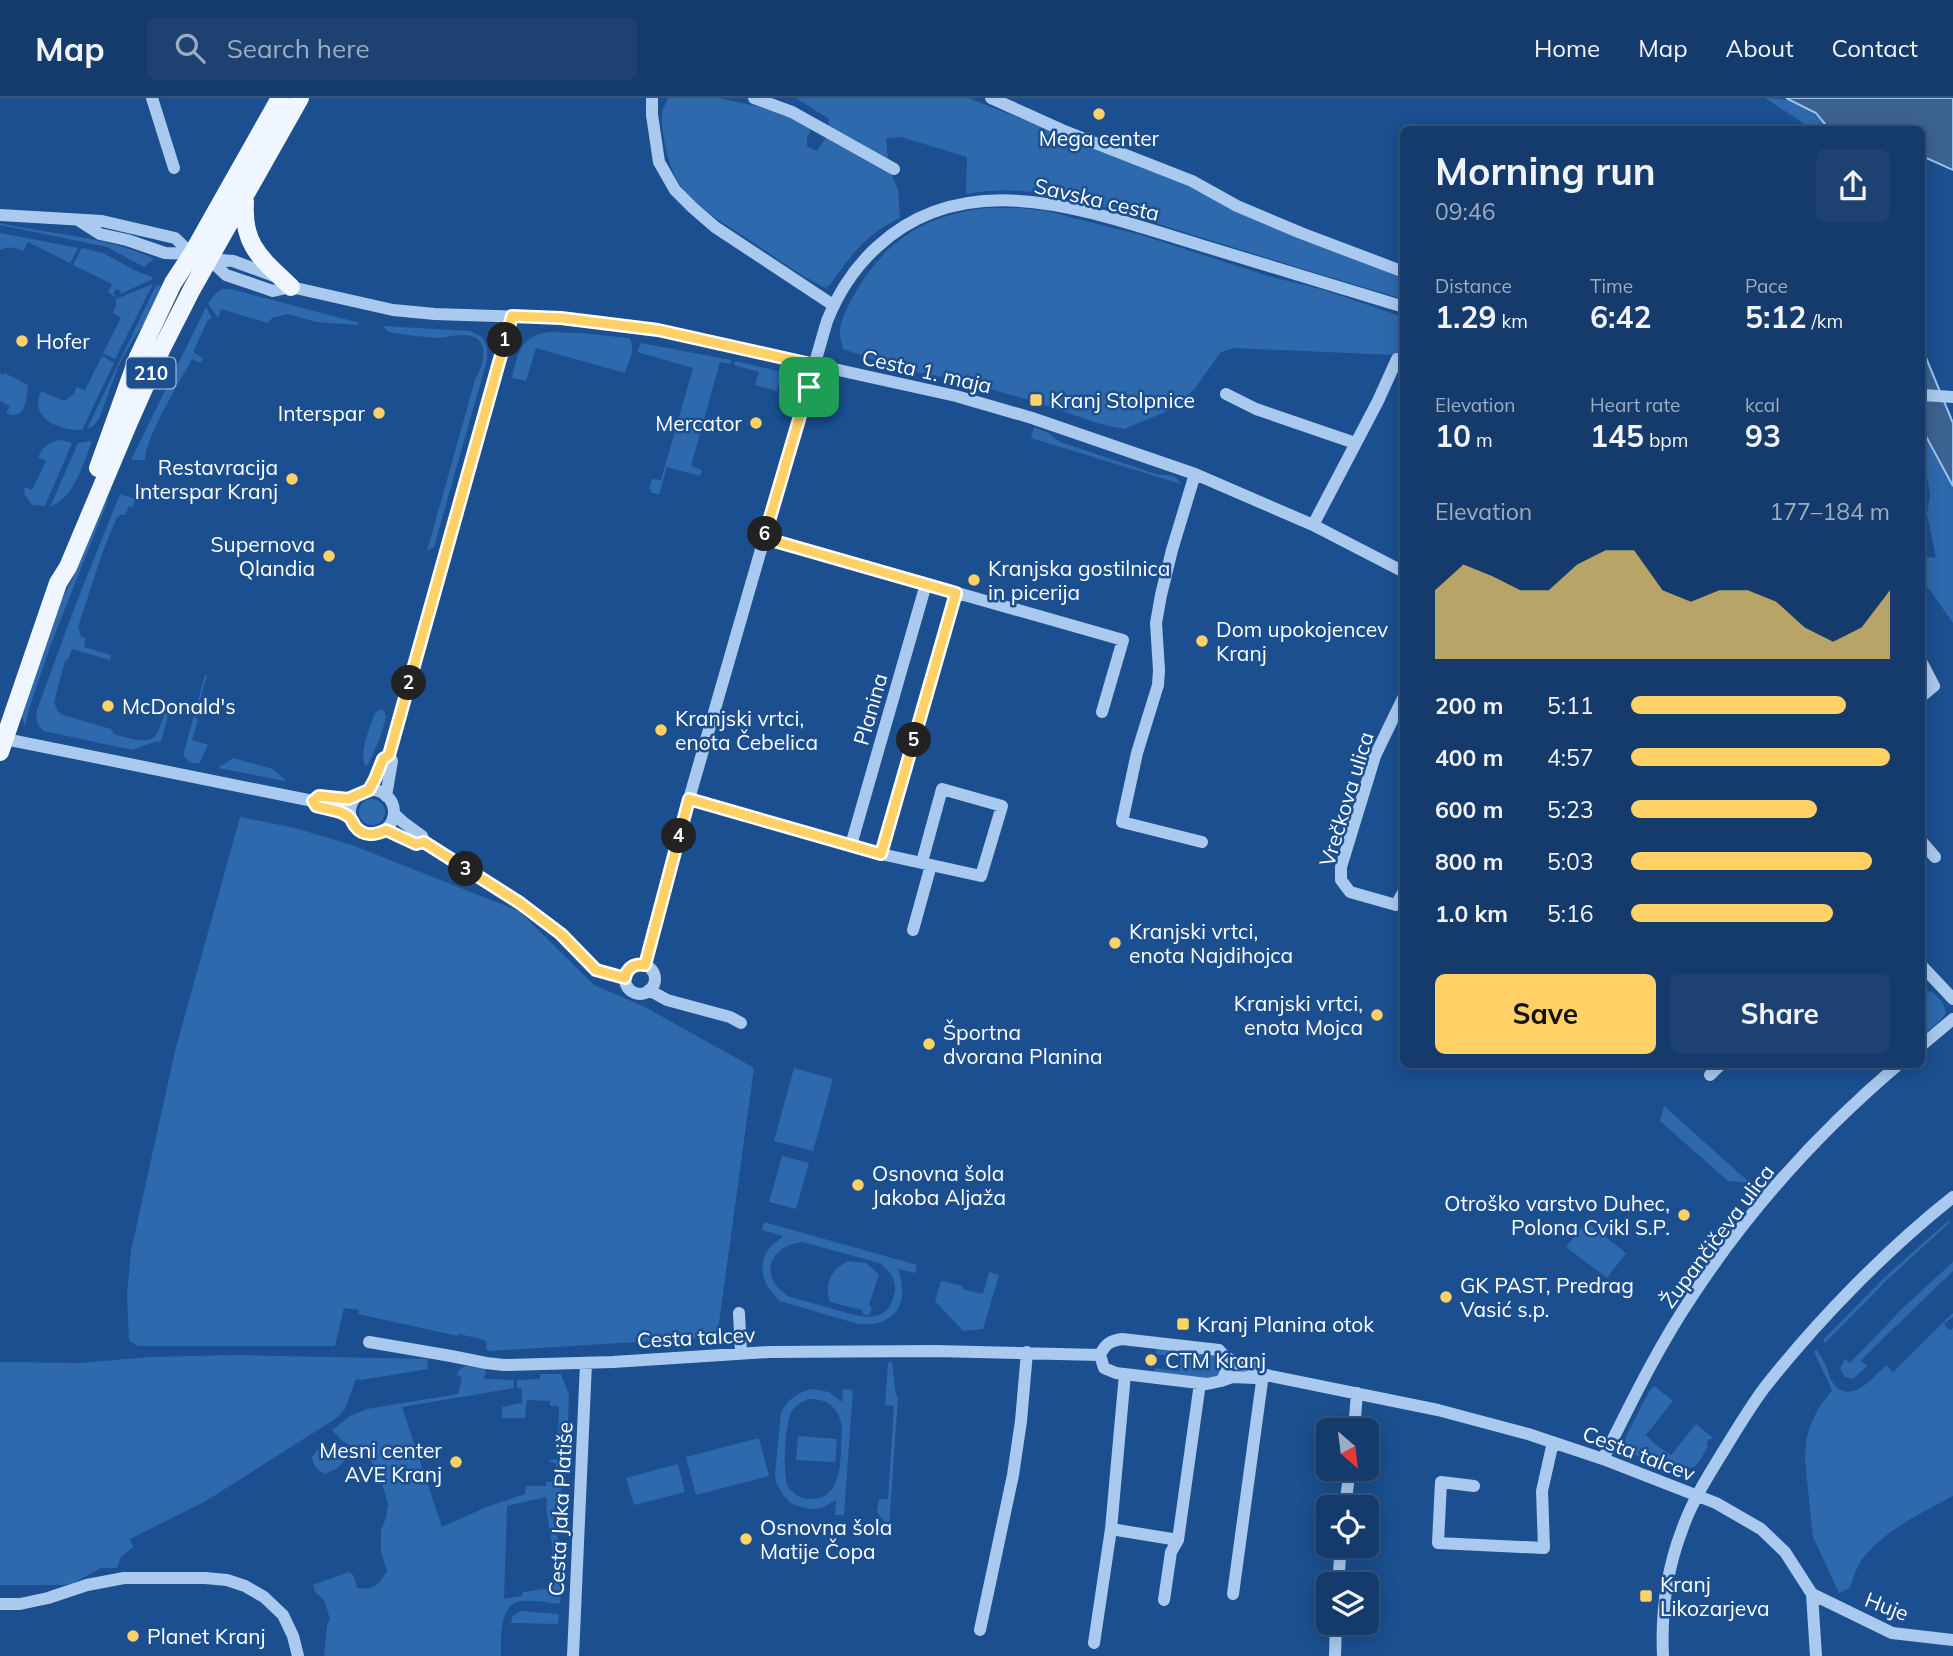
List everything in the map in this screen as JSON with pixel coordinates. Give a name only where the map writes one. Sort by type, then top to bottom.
[{"type":"main road","name":"210","points":[[2,746],[58,583],[65,549],[138,357],[173,283],[280,98]]},
{"type":"main road","name":"210","points":[[58,583],[68,567],[161,350],[192,289],[300,98]]},
{"type":"main road","points":[[246,195],[244,219],[250,241],[261,258],[291,287]]},
{"type":"street","points":[[152,98],[174,167]]},
{"type":"street","points":[[652,98],[659,162],[675,190],[715,227],[833,305]]},
{"type":"street","points":[[754,98],[792,112],[894,169]]},
{"type":"street","name":"Savska cesta","points":[[991,98],[1062,131],[1192,181],[1237,205],[1301,233],[1400,270]]},
{"type":"street","name":"Savska cesta","points":[[815,365],[833,305],[866,257],[906,224],[930,212],[973,201],[1005,199],[1062,206],[1400,306]]},
{"type":"street","name":"Cesta 1. maja","points":[[0,215],[78,220],[100,234],[165,253],[192,254],[209,259],[226,275],[273,290],[291,287],[393,310],[561,318],[658,330],[917,387],[1020,414],[1195,474],[1400,565]]},
{"type":"street","points":[[369,790],[383,759],[389,755],[512,316]]},
{"type":"street","points":[[1313,525],[1397,359],[1400,360]]},
{"type":"street","points":[[645,965],[689,799],[815,365]]},
{"type":"street","points":[[1226,394],[1256,409],[1355,443]]},
{"type":"street","points":[[1925,396],[1951,397]]},
{"type":"street","points":[[1195,474],[1161,595],[1156,623],[1158,685],[1122,822],[1202,842]]},
{"type":"street","points":[[764,538],[1123,640],[1102,712]]},
{"type":"street","name":"Planina","points":[[851,845],[926,584]]},
{"type":"street","points":[[881,854],[956,593]]},
{"type":"street","points":[[1925,669],[1934,686],[1925,694]]},
{"type":"street","name":"Vrečkova ulica","points":[[1400,704],[1375,755],[1341,867],[1341,880],[1350,892],[1396,905],[1400,898]]},
{"type":"street","points":[[2,746],[313,801],[316,806],[343,813],[350,818]]},
{"type":"street","points":[[386,796],[392,761],[389,755]]},
{"type":"street","points":[[689,799],[881,854],[926,864],[981,876],[1002,806],[942,789],[926,864],[913,930]]},
{"type":"street","points":[[313,801],[319,796],[348,799],[369,790],[378,791],[393,804],[394,814],[386,830],[372,835],[365,834],[353,825],[350,818],[351,806],[356,796]]},
{"type":"street","points":[[394,814],[422,836],[424,842],[520,903],[561,934],[596,970],[625,978]]},
{"type":"street","points":[[386,830],[416,844],[424,842]]},
{"type":"street","points":[[1925,845],[1935,857]]},
{"type":"street","points":[[645,965],[652,970],[654,979],[645,993],[635,993],[627,987],[626,974],[631,967],[645,965]]},
{"type":"street","points":[[1925,969],[1953,999]]},
{"type":"street","points":[[649,990],[667,1000],[730,1017],[741,1023]]},
{"type":"street","points":[[1925,1042],[1953,1019]]},
{"type":"street","points":[[1710,1075],[1717,1068]]},
{"type":"street","name":"Župančičeva ulica","points":[[1604,1459],[1645,1376],[1693,1295],[1753,1213],[1820,1137],[1895,1068]]},
{"type":"street","points":[[1663,1656],[1665,1596],[1679,1538],[1696,1495],[1764,1389],[1809,1336],[1871,1270],[1953,1198]]},
{"type":"street","points":[[739,1313],[741,1353]]},
{"type":"street","name":"Cesta talcev","points":[[1262,1374],[1255,1378],[1232,1377],[1214,1383],[1125,1374],[1109,1371],[1101,1363],[1100,1354],[1104,1346],[1113,1340],[1122,1339],[1212,1348],[1219,1350],[1235,1363],[1256,1367],[1262,1374],[1438,1410],[1553,1442],[1716,1503],[1761,1529],[1785,1552],[1812,1594],[1816,1656]]},
{"type":"street","name":"Cesta talcev","points":[[369,1342],[486,1363],[586,1363],[741,1353],[936,1350],[1100,1354]]},
{"type":"street","points":[[981,1630],[1013,1475],[1027,1352]]},
{"type":"street","points":[[1221,1381],[1226,1373],[1224,1355]]},
{"type":"street","name":"Cesta Jaka Platiše","points":[[573,1656],[586,1363]]},
{"type":"street","points":[[1094,1643],[1111,1529],[1125,1374]]},
{"type":"street","points":[[1233,1594],[1262,1374]]},
{"type":"street","points":[[1164,1600],[1171,1552],[1178,1540],[1200,1383]]},
{"type":"street","points":[[1355,1418],[1357,1393]]},
{"type":"street","points":[[1474,1486],[1441,1482],[1438,1543],[1544,1548],[1542,1491],[1553,1442]]},
{"type":"street","points":[[1111,1529],[1178,1540]]},
{"type":"street","points":[[0,1604],[20,1604],[87,1585],[124,1578],[227,1580],[264,1597],[283,1615],[293,1636],[298,1656]]},
{"type":"street","name":"Huje","points":[[1812,1594],[1892,1633],[1953,1640]]},
{"type":"street","points":[[1335,1656],[1336,1635]]},
{"type":"shaded area","points":[[668,98],[719,98],[770,109],[812,126],[807,146],[817,151],[828,134],[891,173],[898,190],[900,218],[868,238],[825,288],[714,217],[684,190],[670,164],[663,132],[662,113]]},
{"type":"shaded area","points":[[796,98],[968,98],[1113,154],[1400,274],[1400,298],[1080,200],[1023,191],[966,194],[967,157],[901,137],[886,138],[888,158],[883,158],[828,127],[829,119]]},
{"type":"shaded area","points":[[1765,98],[1801,105],[1826,126],[1807,126]]},
{"type":"shaded area","points":[[1786,98],[1953,98],[1953,170],[1925,157],[1925,126],[1827,126],[1816,113]]},
{"type":"shaded area","points":[[1019,208],[1046,211],[1141,235],[1268,276],[1324,290],[1400,316],[1400,357],[1235,348],[1221,352],[1196,387],[1175,408],[1124,429],[957,380],[901,369],[843,349],[840,327],[844,316],[858,288],[883,255],[896,243],[928,223],[965,211]]},
{"type":"shaded area","points":[[0,223],[99,241],[154,259],[144,267],[107,247]]},
{"type":"shaded area","points":[[0,233],[78,248],[70,263],[28,242],[23,251],[12,248],[0,250]]},
{"type":"shaded area","points":[[82,248],[103,253],[153,279],[120,294],[121,291],[116,289],[113,294],[117,296],[115,297],[108,292],[112,284],[73,265]]},
{"type":"shaded area","points":[[153,284],[115,359],[103,353],[121,318],[113,313],[116,299]]},
{"type":"shaded area","points":[[155,287],[162,287],[152,311],[118,367],[99,419],[87,429]]},
{"type":"shaded area","points":[[223,289],[360,323],[316,322],[288,314],[272,318],[268,323],[221,309],[218,318],[208,303]]},
{"type":"shaded area","points":[[206,307],[212,318],[208,320],[193,352],[203,358],[201,363],[192,359],[157,424],[145,460],[131,460]]},
{"type":"shaded area","points":[[383,326],[470,331],[482,337],[487,347],[487,360],[434,547],[427,551],[483,358],[482,344],[471,336],[416,336],[393,333]]},
{"type":"shaded area","points":[[549,332],[629,338],[632,351],[625,373],[536,348],[526,381],[512,378],[519,354],[526,342],[532,337]]},
{"type":"shaded area","points":[[641,343],[731,360],[730,364],[720,362],[691,466],[702,470],[700,476],[667,467],[659,495],[649,489],[652,479],[661,480],[693,368],[637,352]]},
{"type":"shaded area","points":[[1925,355],[1953,423],[1953,486],[1925,435]]},
{"type":"shaded area","points":[[102,356],[114,363],[82,430],[55,425],[42,416],[38,401],[41,391],[64,401],[73,395],[77,387],[85,390]]},
{"type":"shaded area","points":[[735,361],[786,373],[789,379],[780,377],[777,391],[755,385],[759,372],[734,365]]},
{"type":"shaded area","points":[[0,373],[28,385],[24,408],[18,414],[6,413],[10,406],[0,401]]},
{"type":"shaded area","points":[[1034,427],[1060,442],[1159,475],[1172,476],[1181,484],[1031,438]]},
{"type":"shaded area","points":[[1925,435],[1953,486],[1953,623],[1925,583],[1925,554],[1927,557],[1936,558],[1927,514],[1930,496],[1925,472]]},
{"type":"shaded area","points":[[61,440],[72,443],[45,506],[32,505],[25,495],[24,487],[32,490],[46,461],[38,457],[42,450],[50,443]]},
{"type":"shaded area","points":[[92,442],[72,488],[66,496],[50,507],[78,443]]},
{"type":"shaded area","points":[[120,494],[135,499],[133,507],[129,506],[125,515],[116,519],[78,627],[81,636],[86,639],[84,647],[111,655],[110,660],[72,649],[65,661],[54,702],[58,712],[63,715],[111,729],[114,734],[147,740],[157,733],[170,701],[159,743],[157,741],[132,750],[44,731],[37,719],[37,710],[77,601]]},
{"type":"shaded area","points":[[109,498],[51,644],[25,726],[22,704],[56,609],[74,576],[103,503]]},
{"type":"shaded area","points":[[205,675],[192,740],[208,745],[199,764],[189,762],[184,752]]},
{"type":"shaded area","points":[[383,710],[386,718],[368,765],[365,765],[363,753],[366,739],[375,713]]},
{"type":"shaded area","points":[[233,758],[273,769],[286,781],[218,768]]},
{"type":"shaded area","points":[[372,799],[381,803],[385,812],[381,821],[372,825],[363,821],[359,812],[363,803]]},
{"type":"shaded area","points":[[240,817],[295,828],[352,845],[519,911],[594,985],[645,1007],[754,1068],[717,1337],[490,1351],[486,1349],[485,1340],[358,1314],[359,1310],[344,1308],[335,1346],[138,1346],[129,1341],[127,1294],[131,1251],[175,1051]]},
{"type":"shaded area","points":[[1925,988],[1930,993],[1932,991],[1943,1003],[1946,1013],[1925,1033],[1925,1002],[1928,999],[1925,997]]},
{"type":"shaded area","points":[[794,1068],[833,1079],[813,1151],[774,1141]]},
{"type":"shaded area","points":[[1664,1106],[1750,1183],[1728,1181],[1660,1121]]},
{"type":"shaded area","points":[[782,1156],[809,1163],[796,1209],[769,1202]]},
{"type":"shaded area","points":[[1949,1220],[1950,1222],[1887,1280],[1825,1343],[1823,1340],[1884,1278]]},
{"type":"shaded area","points":[[764,1222],[917,1265],[915,1273],[898,1269],[901,1302],[891,1317],[871,1324],[858,1324],[780,1301],[767,1285],[762,1266],[768,1250],[783,1236],[762,1230]],"holes":[[[803,1242],[879,1263],[891,1274],[895,1290],[887,1310],[872,1316],[853,1314],[790,1297],[780,1290],[771,1273],[771,1264],[781,1250]]]},
{"type":"shaded area","points":[[1586,1222],[1626,1253],[1607,1278],[1566,1247]]},
{"type":"shaded area","points":[[848,1261],[866,1263],[879,1274],[869,1305],[872,1308],[869,1315],[863,1314],[862,1310],[830,1302],[830,1278]]},
{"type":"shaded area","points":[[1953,1262],[1953,1271],[1861,1360],[1867,1366],[1853,1379],[1845,1377],[1840,1369],[1845,1359],[1850,1363],[1904,1307]]},
{"type":"shaded area","points":[[989,1272],[999,1275],[983,1329],[963,1331],[935,1301],[941,1281],[983,1294]]},
{"type":"shaded area","points":[[1953,1313],[1953,1317],[1944,1324],[1949,1330],[1953,1328],[1953,1496],[1905,1522],[1883,1538],[1861,1561],[1849,1588],[1839,1593],[1813,1537],[1805,1461],[1810,1426],[1832,1390],[1814,1352],[1816,1349],[1831,1380],[1838,1388],[1852,1391],[1867,1383],[1886,1365],[1893,1372]]},
{"type":"shaded area","points":[[1157,1346],[1211,1352],[1218,1356],[1222,1363],[1219,1375],[1207,1380],[1154,1374],[1155,1368],[1179,1371],[1181,1358],[1156,1354]]},
{"type":"shaded area","points":[[233,1355],[427,1359],[428,1369],[356,1379],[345,1409],[335,1419],[206,1501],[130,1539],[133,1547],[121,1557],[117,1568],[101,1568],[72,1584],[0,1585],[0,1362],[79,1363],[149,1357]]},
{"type":"shaded area","points":[[892,1362],[898,1397],[889,1528],[877,1512],[879,1499],[888,1499],[894,1406],[885,1405],[888,1363]]},
{"type":"shaded area","points":[[466,1366],[486,1369],[484,1379],[514,1380],[514,1388],[402,1407],[442,1527],[489,1506],[525,1494],[526,1486],[546,1486],[546,1482],[555,1482],[556,1463],[548,1460],[561,1459],[566,1466],[566,1473],[553,1515],[562,1559],[560,1604],[524,1601],[510,1607],[502,1627],[501,1656],[324,1656],[330,1619],[324,1600],[315,1592],[313,1585],[349,1572],[354,1576],[357,1588],[368,1588],[378,1583],[387,1571],[381,1552],[381,1530],[388,1504],[381,1480],[368,1456],[344,1442],[332,1430],[350,1416],[367,1409],[458,1394],[462,1377],[457,1375],[459,1370]],"holes":[[[546,1497],[553,1553],[551,1588],[523,1592],[522,1596],[504,1599],[507,1506]]]},
{"type":"shaded area","points":[[540,1374],[561,1374],[569,1395],[568,1423],[564,1424],[567,1437],[561,1443],[558,1443],[559,1406],[550,1406],[550,1401],[527,1400],[525,1418],[502,1418],[502,1407],[522,1403],[522,1388],[517,1388],[517,1380],[540,1379]]},
{"type":"shaded area","points":[[1654,1386],[1673,1401],[1646,1435],[1656,1445],[1671,1455],[1696,1424],[1713,1438],[1709,1439],[1706,1444],[1708,1446],[1694,1467],[1680,1470],[1632,1454],[1625,1445],[1626,1436]]},
{"type":"shaded area","points":[[843,1389],[853,1390],[844,1515],[835,1515],[836,1500],[822,1508],[809,1509],[792,1504],[776,1482],[781,1412],[790,1400],[808,1390],[829,1392],[842,1402]],"holes":[[[810,1399],[832,1406],[842,1427],[841,1460],[836,1483],[822,1497],[807,1499],[795,1494],[788,1486],[785,1460],[786,1437],[792,1411]]]},
{"type":"shaded area","points":[[798,1436],[837,1439],[835,1462],[796,1460]]},
{"type":"shaded area","points":[[759,1438],[769,1476],[696,1495],[686,1457]]},
{"type":"shaded area","points":[[339,1445],[346,1452],[346,1459],[325,1474],[313,1463],[312,1457],[318,1449],[334,1449]]},
{"type":"shaded area","points":[[678,1464],[685,1492],[634,1505],[626,1478]]},
{"type":"shaded area","points":[[521,1611],[559,1614],[558,1624],[511,1623],[512,1616]]},
{"type":"place","name":"Mega center","points":[[1099,114]]},
{"type":"place","name":"Hofer","points":[[22,341]]},
{"type":"place","name":"Kranj Stolpnice","points":[[1036,400]]},
{"type":"place","name":"Interspar","points":[[379,413]]},
{"type":"place","name":"Mercator","points":[[756,423]]},
{"type":"place","name":"Restavracija Interspar Kranj","points":[[292,479]]},
{"type":"place","name":"Supernova Qlandia","points":[[329,556]]},
{"type":"place","name":"Kranjska gostilnica in picerija","points":[[974,580]]},
{"type":"place","name":"Dom upokojencev Kranj","points":[[1202,641]]},
{"type":"place","name":"McDonald's","points":[[108,706]]},
{"type":"place","name":"Kranjski vrtci, enota Čebelica","points":[[661,730]]},
{"type":"place","name":"Kranjski vrtci, enota Najdihojca","points":[[1115,943]]},
{"type":"place","name":"Kranjski vrtci, enota Mojca","points":[[1377,1015]]},
{"type":"place","name":"Športna dvorana Planina","points":[[929,1044]]},
{"type":"place","name":"Osnovna šola Jakoba Aljaža","points":[[858,1185]]},
{"type":"place","name":"Otroško varstvo Duhec, Polona Cvikl S.P.","points":[[1684,1215]]},
{"type":"place","name":"GK PAST, Predrag Vasić s.p.","points":[[1446,1297]]},
{"type":"place","name":"Kranj Planina otok","points":[[1183,1324]]},
{"type":"place","name":"CTM Kranj","points":[[1151,1360]]},
{"type":"place","name":"Mesni center AVE Kranj","points":[[456,1462]]},
{"type":"place","name":"Osnovna šola Matije Čopa","points":[[746,1539]]},
{"type":"place","name":"Kranj Likozarjeva","points":[[1646,1596]]},
{"type":"place","name":"Planet Kranj","points":[[133,1636]]},
{"type":"route","points":[[512,316],[604,322],[658,330],[815,365],[809,387],[764,538],[956,593],[881,854],[689,799],[645,965],[631,967],[625,978],[596,970],[561,934],[520,903],[424,842],[416,844],[386,830],[372,835],[365,834],[353,825],[345,814],[316,806],[313,801],[319,796],[348,799],[369,790],[383,759],[389,755],[512,316]]}]
